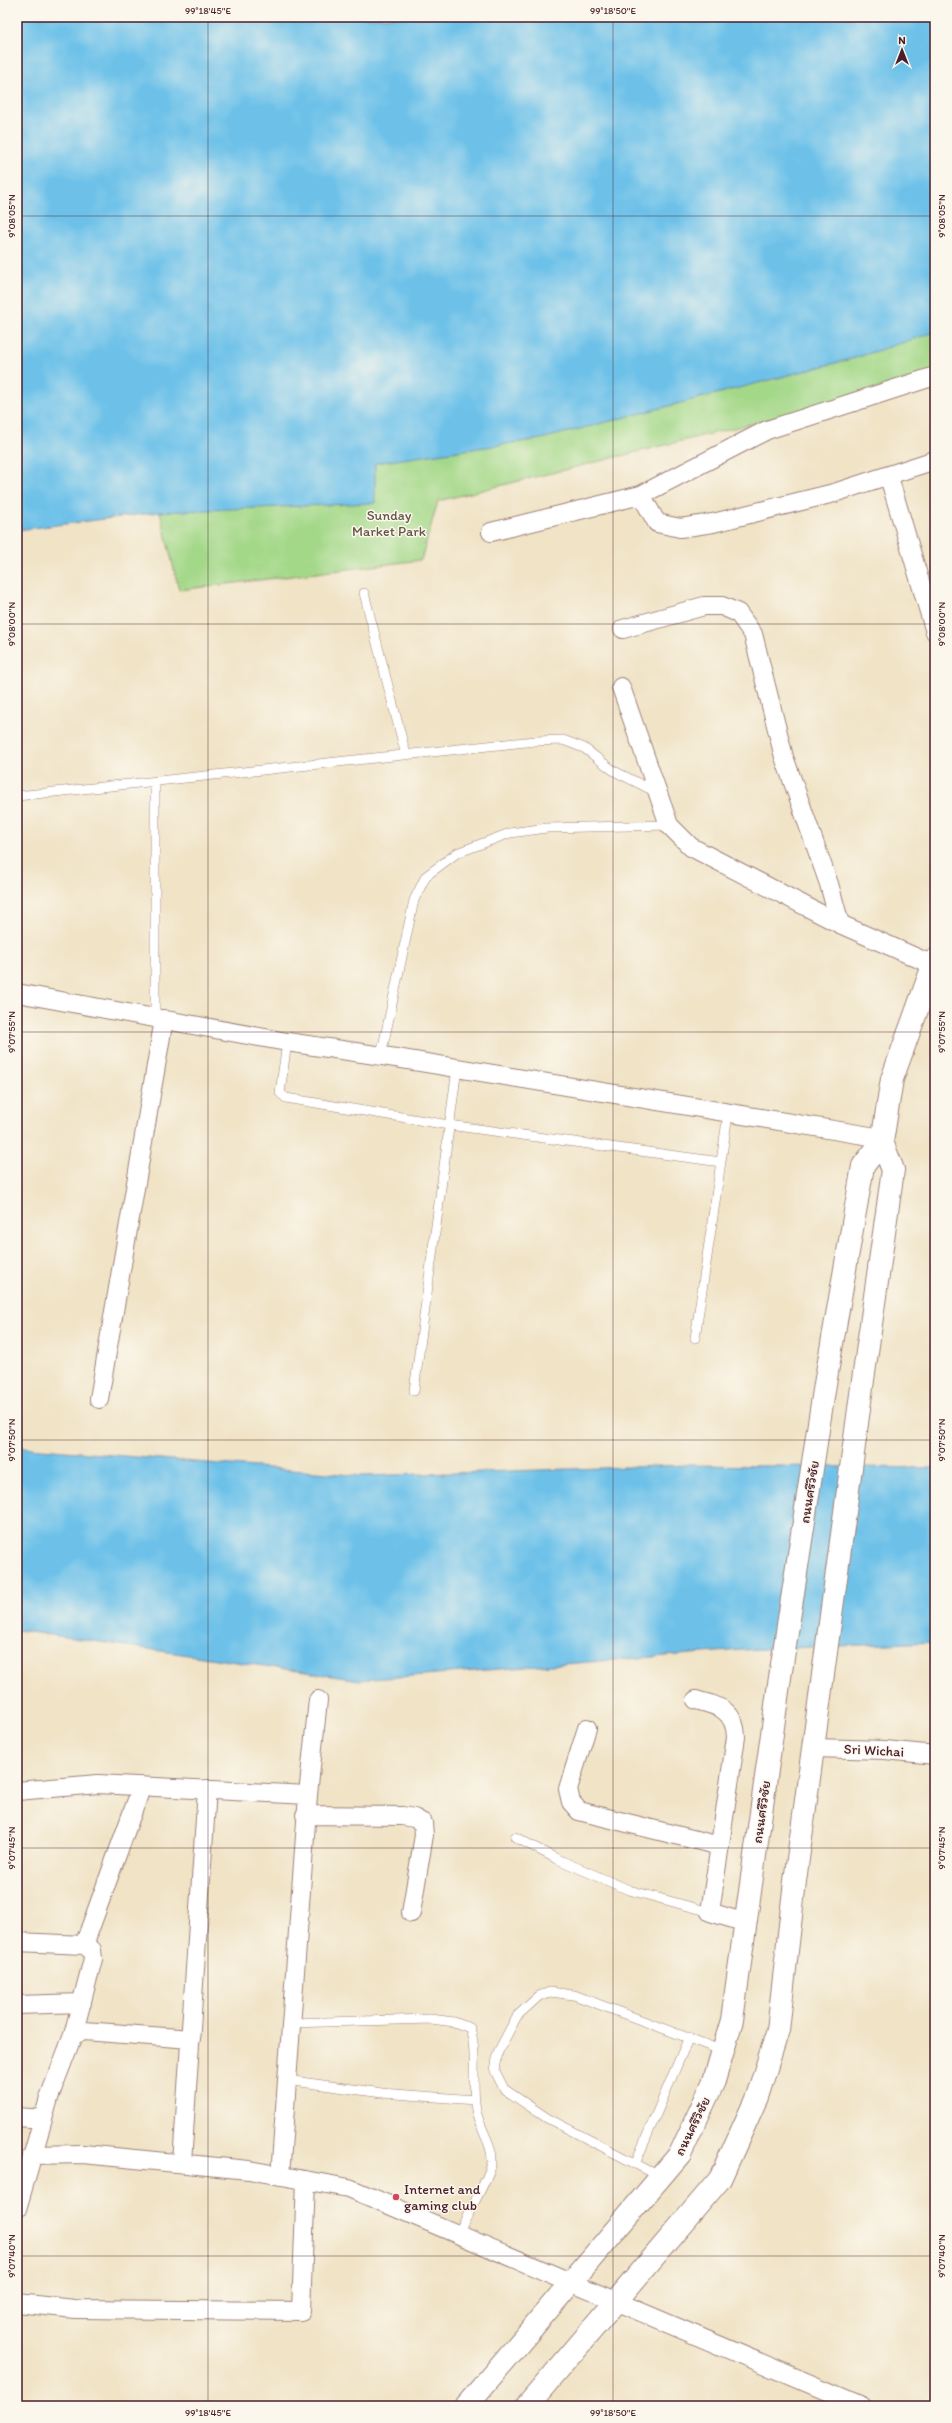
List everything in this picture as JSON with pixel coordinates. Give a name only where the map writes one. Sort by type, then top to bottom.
[{"type":"main road","points":[[527,2406],[720,2179],[758,2097],[778,2030],[861,1394],[893,1170],[882,1140],[892,1079],[934,963]]},
{"type":"main road","name":"ถนนศรีวิชัย","points":[[466,2406],[680,2154],[714,2081],[732,2020],[779,1684],[825,1384],[863,1166],[882,1140]]},
{"type":"street","points":[[491,532],[641,495],[767,430],[935,376]]},
{"type":"street","points":[[641,495],[657,522],[680,528],[747,514],[889,477],[935,460]]},
{"type":"street","points":[[889,477],[935,632]]},
{"type":"street","points":[[623,629],[704,606],[722,606],[738,613],[753,634],[784,757],[829,884],[840,924]]},
{"type":"street","points":[[621,687],[669,826],[691,847],[840,924],[934,963]]},
{"type":"street","points":[[17,992],[287,1042],[457,1068],[882,1140]]},
{"type":"street","points":[[99,1399],[160,1018]]},
{"type":"street","points":[[280,2176],[305,1815],[318,1700]]},
{"type":"street","points":[[696,1700],[717,1706],[729,1715],[736,1724],[736,1737],[710,1912],[746,1923]]},
{"type":"street","points":[[587,1728],[568,1789],[571,1802],[578,1811],[720,1846]]},
{"type":"street","name":"Sri Wichai","points":[[814,1748],[885,1750],[935,1755]]},
{"type":"street","points":[[17,1791],[98,1784],[308,1795]]},
{"type":"street","points":[[84,1945],[142,1786]]},
{"type":"street","points":[[182,2163],[207,1789]]},
{"type":"street","points":[[305,1815],[402,1816],[414,1818],[423,1823],[424,1835],[411,1913]]},
{"type":"street","points":[[17,1942],[84,1945],[92,1950],[93,1959],[73,2035],[43,2118],[32,2155],[20,2183],[17,2209]]},
{"type":"street","points":[[17,2005],[82,2003]]},
{"type":"street","points":[[73,2035],[84,2031],[191,2039]]},
{"type":"street","points":[[17,2117],[43,2118]]},
{"type":"street","points":[[32,2155],[83,2154],[182,2163],[249,2170],[349,2188],[862,2406]]},
{"type":"street","points":[[17,2303],[74,2309],[301,2311],[306,2180]]},
{"type":"lane","points":[[364,593],[406,755]]},
{"type":"lane","points":[[17,796],[535,741],[563,740],[584,748],[614,770],[656,792]]},
{"type":"lane","points":[[155,782],[160,1018]]},
{"type":"lane","points":[[381,1056],[414,900],[426,876],[457,853],[510,833],[547,828],[669,826]]},
{"type":"lane","points":[[287,1042],[280,1093],[286,1098],[449,1125],[721,1162]]},
{"type":"lane","points":[[414,1391],[457,1068]]},
{"type":"lane","points":[[695,1338],[728,1114]]},
{"type":"lane","points":[[515,1837],[555,1858],[629,1890],[710,1912]]},
{"type":"lane","points":[[661,2177],[547,2118],[504,2089],[495,2071],[498,2052],[517,2016],[539,1996],[550,1992],[574,1994],[723,2051]]},
{"type":"lane","points":[[290,2023],[431,2019],[454,2022],[470,2028],[474,2041],[475,2100],[479,2124],[487,2138],[492,2164],[458,2234]]},
{"type":"lane","points":[[635,2164],[689,2037]]},
{"type":"lane","points":[[286,2080],[382,2093],[475,2100]]},
{"type":"green space","name":"Sunday Market Park","points":[[935,311],[935,371],[811,409],[438,501],[421,560],[179,590],[160,512],[364,491],[361,451]]},
{"type":"water","points":[[17,17],[935,17],[935,332],[855,358],[541,439],[375,463],[375,503],[160,512],[17,530]]},
{"type":"water","points":[[17,1447],[363,1476],[689,1465],[935,1468],[935,1642],[742,1650],[360,1680],[17,1630]]},
{"type":"place","name":"Internet and gaming club","points":[[396,2197]]}]
